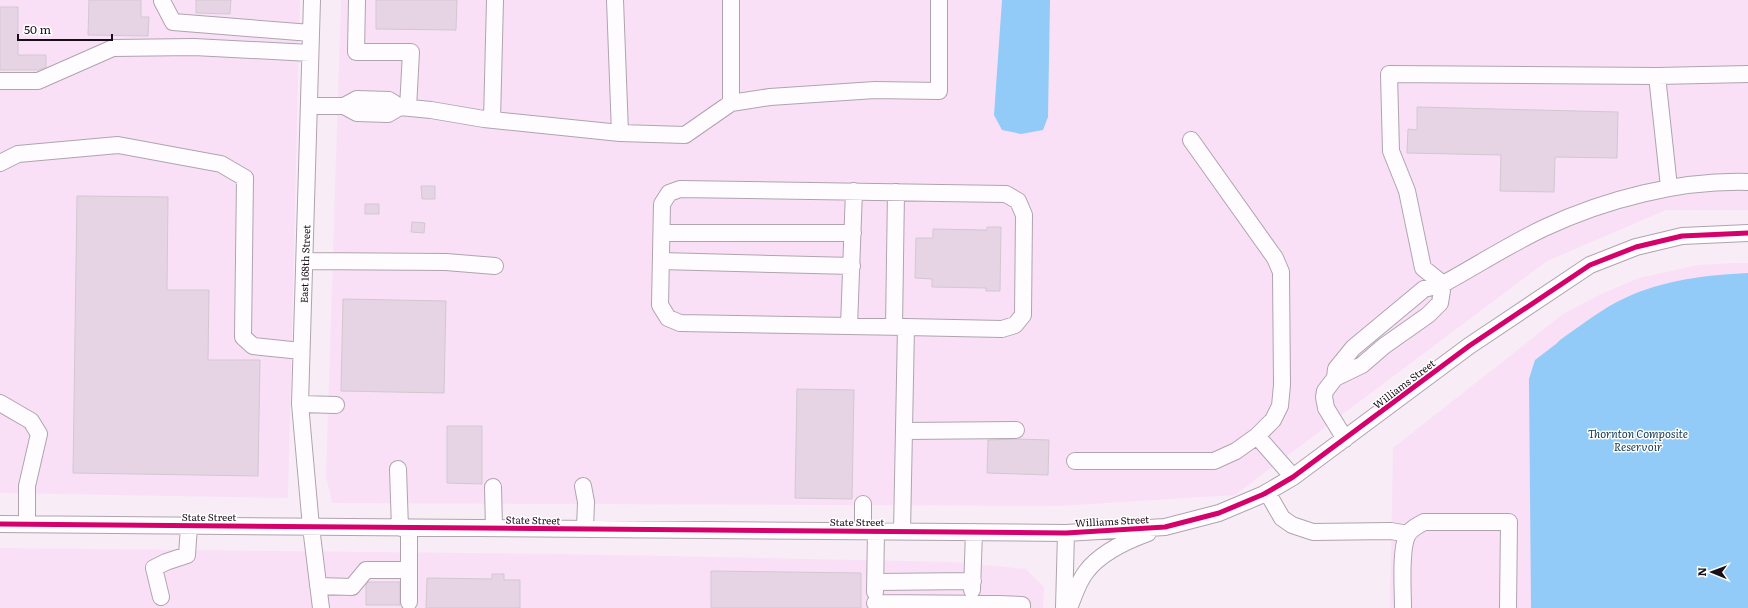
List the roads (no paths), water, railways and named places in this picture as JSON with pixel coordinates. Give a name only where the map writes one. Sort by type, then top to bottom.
[{"type":"street","name":"East 168th Street","points":[[312,0],[300,404],[311,527],[321,608]]},
{"type":"street","points":[[358,0],[356,52],[411,52],[404,108]]},
{"type":"street","points":[[492,120],[494,0]]},
{"type":"street","points":[[615,0],[620,133]]},
{"type":"street","points":[[732,0],[732,103]]},
{"type":"street","points":[[309,106],[344,106],[357,113],[388,114],[404,108],[492,120],[620,133],[685,135],[732,103],[770,96],[868,91],[939,91],[939,0]]},
{"type":"street","points":[[162,1],[173,22],[311,33]]},
{"type":"street","points":[[0,81],[38,81],[113,48],[194,47],[310,53]]},
{"type":"street","points":[[1443,284],[1423,268],[1407,191],[1391,151],[1389,74],[1657,76],[1748,74]]},
{"type":"street","points":[[1657,76],[1669,187]]},
{"type":"street","points":[[1075,461],[1214,461],[1236,451],[1257,436],[1273,420],[1280,406],[1282,385],[1281,272],[1275,258],[1191,140]]},
{"type":"street","points":[[0,163],[18,154],[118,146],[221,164],[245,178],[243,337],[253,346],[301,351]]},
{"type":"street","points":[[1335,378],[1336,369],[1352,348],[1424,289],[1443,284],[1544,228],[1618,200],[1669,187],[1748,182]]},
{"type":"street","points":[[680,188],[896,192],[1006,194],[1018,201],[1024,214],[1023,316],[1015,325],[1002,329],[680,322],[668,318],[660,305],[662,204],[669,193],[680,188]]},
{"type":"street","points":[[850,326],[854,191]]},
{"type":"street","points":[[896,192],[904,431],[902,532]]},
{"type":"street","points":[[662,233],[853,233]]},
{"type":"street","name":"Williams Street","points":[[1066,533],[1165,527],[1219,513],[1267,492],[1293,478],[1469,346],[1590,265],[1636,247],[1682,236],[1748,233]]},
{"type":"street","points":[[305,261],[446,262],[495,266]]},
{"type":"street","points":[[661,261],[852,266]]},
{"type":"street","points":[[1345,439],[1326,408],[1324,391],[1335,378],[1362,365],[1428,315],[1440,303],[1443,284]]},
{"type":"street","points":[[0,403],[31,421],[39,434],[27,486],[27,524]]},
{"type":"street","points":[[300,404],[336,405]]},
{"type":"street","points":[[904,431],[1016,430]]},
{"type":"street","points":[[1257,436],[1293,478]]},
{"type":"street","points":[[398,469],[409,570],[409,602]]},
{"type":"street","points":[[583,486],[586,502],[585,529]]},
{"type":"street","points":[[493,487],[494,528]]},
{"type":"street","points":[[1267,492],[1282,518],[1292,525],[1313,532],[1391,531],[1408,534]]},
{"type":"street","points":[[863,504],[870,531],[876,582],[875,606],[972,604],[998,606],[1022,605],[1022,608]]},
{"type":"street","points":[[1403,608],[1404,550],[1408,534],[1412,529],[1424,522],[1509,522],[1508,608]]},
{"type":"street","name":"State Street","points":[[0,524],[1066,533]]},
{"type":"street","points":[[161,597],[154,568],[187,555],[189,526]]},
{"type":"street","points":[[1069,608],[1077,586],[1086,571],[1109,551],[1129,540],[1165,527]]},
{"type":"street","points":[[972,604],[974,532]]},
{"type":"street","points":[[1064,608],[1066,533]]},
{"type":"street","points":[[318,586],[352,587],[366,570],[409,570]]},
{"type":"street","points":[[876,582],[973,581]]},
{"type":"water","points":[[1002,0],[1050,0],[1048,117],[1043,130],[1021,134],[1002,130],[994,115]]},
{"type":"water","name":"Thornton Composite Reservoir","points":[[1748,273],[1748,608],[1531,608],[1529,379],[1535,360],[1560,340],[1600,312],[1639,292],[1670,283],[1701,277]]}]
